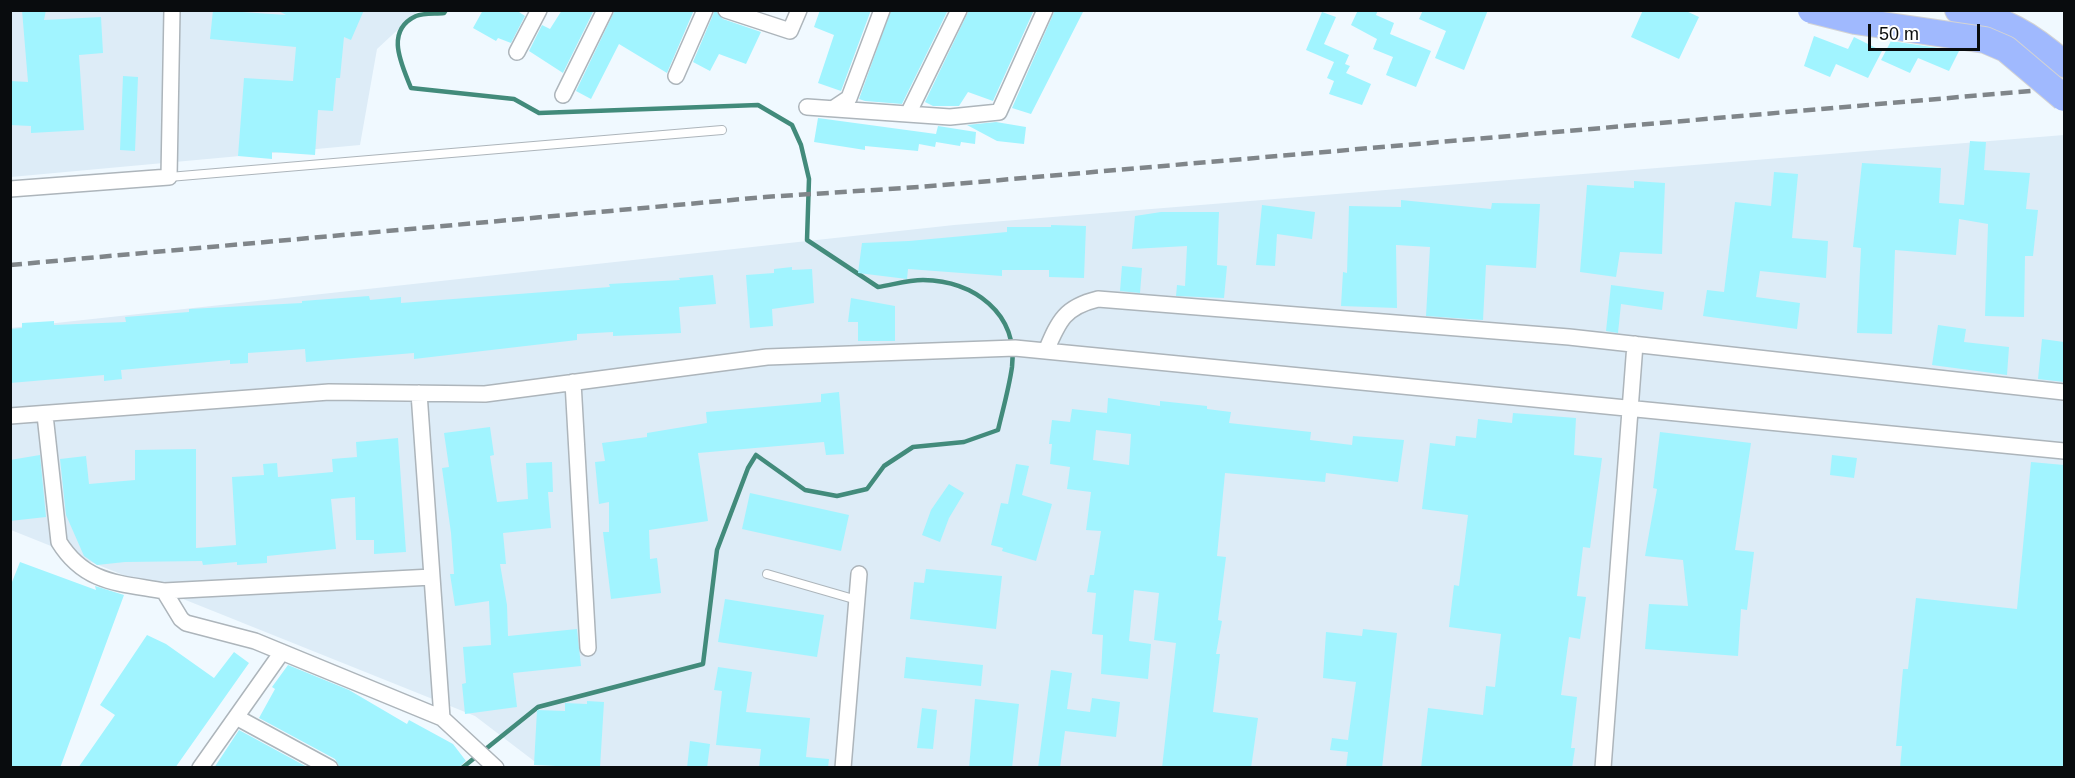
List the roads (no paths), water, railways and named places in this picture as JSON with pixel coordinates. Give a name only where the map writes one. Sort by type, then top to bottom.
[{"type":"main road","points":[[1811,10],[1855,21],[1985,40],[2014,55],[2064,98]]},
{"type":"main road","points":[[1958,10],[1980,14],[2021,30],[2064,64]]},
{"type":"street","points":[[10,189],[169,177],[172,10]]},
{"type":"street","points":[[517,52],[539,10]]},
{"type":"street","points":[[562,95],[605,10]]},
{"type":"street","points":[[676,76],[705,10]]},
{"type":"street","points":[[726,10],[790,31],[799,10]]},
{"type":"street","points":[[834,108],[849,98],[882,10]]},
{"type":"street","points":[[908,114],[959,10]]},
{"type":"street","points":[[807,107],[950,117],[999,112],[1045,10]]},
{"type":"street","points":[[1046,351],[1058,323],[1076,304],[1098,299],[1635,344],[2064,392]]},
{"type":"street","points":[[1603,768],[1635,344]]},
{"type":"street","points":[[10,416],[329,392],[484,394],[767,357],[1015,348],[2064,451]]},
{"type":"street","points":[[573,382],[588,648]]},
{"type":"street","points":[[419,393],[442,718]]},
{"type":"street","points":[[45,415],[59,542],[70,559],[85,572],[104,580],[164,591],[432,578]]},
{"type":"street","points":[[843,768],[859,574]]},
{"type":"street","points":[[164,591],[181,620],[186,623],[255,641],[442,718],[494,766]]},
{"type":"street","points":[[200,768],[282,652]]},
{"type":"street","points":[[236,717],[330,768]]},
{"type":"lane","points":[[169,177],[722,130]]},
{"type":"lane","points":[[767,574],[857,600]]},
{"type":"waterway","points":[[446,10],[444,13],[416,16],[406,22],[400,30],[398,49],[411,88],[514,99],[539,113],[758,105],[792,125],[801,145],[809,179],[807,240],[878,287],[923,280],[959,286],[975,294],[1000,316],[1008,331],[1012,348],[1011,375],[998,430],[964,442],[913,447],[884,466],[867,489],[837,496],[805,490],[756,455],[748,468],[717,550],[703,664],[538,707],[462,768]]},
{"type":"railway","points":[[10,265],[765,197],[920,187],[2064,88]]}]
